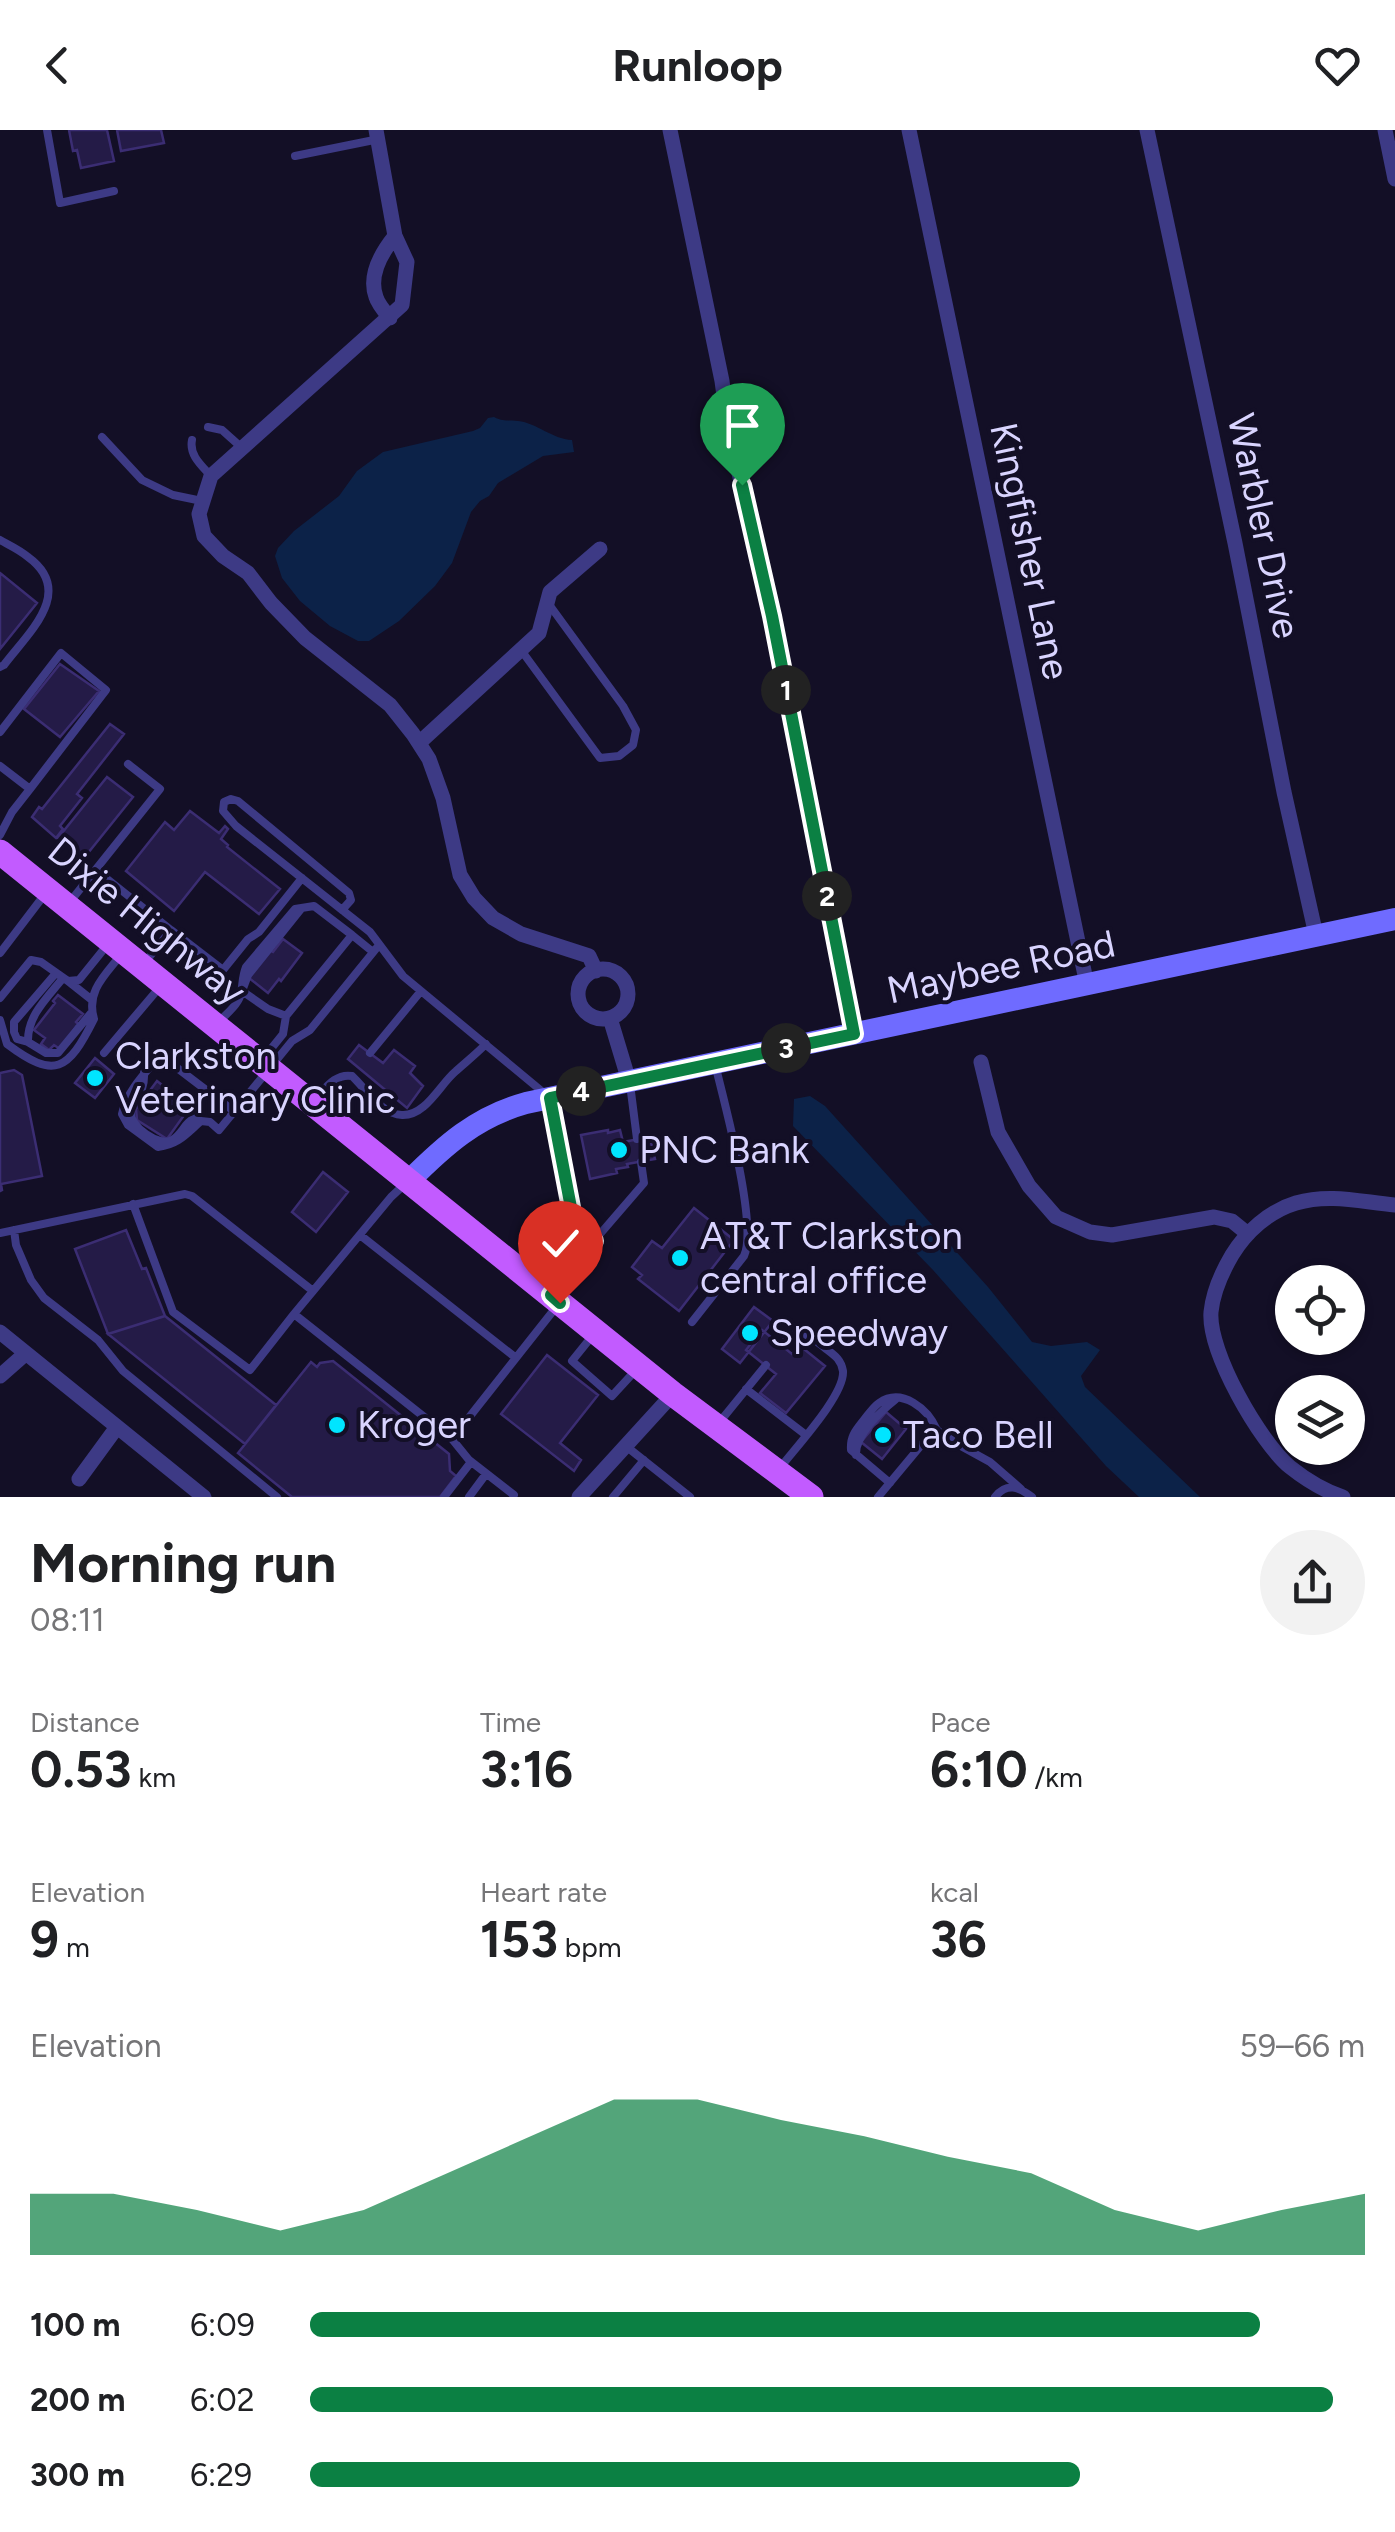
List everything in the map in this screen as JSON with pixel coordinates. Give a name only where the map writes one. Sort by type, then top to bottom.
[{"type":"main road","name":"Dixie Highway","points":[[0,852],[673,1394],[811,1497]]},
{"type":"main road","name":"Maybee Road","points":[[409,1181],[443,1146],[506,1108],[1395,918]]},
{"type":"street","name":"Kingfisher Lane","points":[[909,130],[1087,984]]},
{"type":"street","name":"Warbler Drive","points":[[1148,130],[1316,936]]},
{"type":"street","points":[[1384,130],[1395,179]]},
{"type":"street","points":[[674,131],[728,426],[772,616],[854,1034]]},
{"type":"street","points":[[378,135],[395,236],[407,262],[402,305],[211,476],[199,514],[204,536],[210,545],[248,573],[270,603],[305,638],[390,705],[419,743],[443,798],[460,875],[474,898],[493,918],[521,934],[588,956],[596,971]]},
{"type":"street","points":[[390,318],[375,296],[375,282],[377,262],[395,236]]},
{"type":"street","points":[[419,743],[539,633],[550,592],[600,549]]},
{"type":"street","points":[[596,971],[615,972],[627,988],[625,1006],[610,1018],[591,1016],[579,1002],[581,983],[596,971]]},
{"type":"street","points":[[610,1018],[629,1081]]},
{"type":"street","points":[[981,1062],[998,1132],[1029,1186],[1056,1217],[1090,1232],[1112,1235],[1214,1216],[1232,1222],[1248,1234]]},
{"type":"street","points":[[1343,1497],[1306,1478],[1278,1454],[1246,1406],[1216,1348],[1211,1311],[1219,1280],[1240,1242],[1272,1213],[1297,1203],[1336,1197],[1395,1205]]},
{"type":"street","points":[[0,1332],[204,1497]]},
{"type":"street","points":[[0,1376],[25,1354]]},
{"type":"street","points":[[579,1497],[673,1394]]},
{"type":"street","points":[[80,1479],[117,1427]]},
{"type":"lane","points":[[47,130],[60,203],[114,191]]},
{"type":"lane","points":[[295,156],[378,135]]},
{"type":"lane","points":[[208,427],[222,430],[241,447]]},
{"type":"lane","points":[[102,438],[142,480],[173,495],[202,501]]},
{"type":"lane","points":[[192,440],[195,457],[211,476]]},
{"type":"lane","points":[[0,540],[31,558],[44,575],[50,594],[46,610],[4,666],[0,666]]},
{"type":"lane","points":[[521,650],[600,758],[619,756],[633,745],[636,730],[623,706],[548,602]]},
{"type":"lane","points":[[0,732],[62,653],[106,690],[12,812],[0,834]]},
{"type":"lane","points":[[0,953],[57,898],[96,870],[160,789],[128,764]]},
{"type":"lane","points":[[0,766],[30,789]]},
{"type":"lane","points":[[342,910],[351,900],[349,893],[238,802],[224,802],[223,811],[236,826],[302,878],[342,910],[370,932],[376,948]]},
{"type":"lane","points":[[96,870],[223,970],[302,878]]},
{"type":"lane","points":[[216,1025],[237,1002],[246,967],[290,913],[314,906],[376,948],[403,976],[550,1098],[573,1218],[594,1241]]},
{"type":"lane","points":[[62,977],[79,980],[171,930]]},
{"type":"lane","points":[[234,1112],[168,1061],[157,1059],[124,1103],[122,1114],[128,1124],[158,1147],[183,1140],[201,1122],[210,1122],[219,1130],[234,1112],[266,1065],[283,1034],[286,1016],[352,935]]},
{"type":"lane","points":[[266,1065],[310,1030],[376,948]]},
{"type":"lane","points":[[0,1020],[7,1044],[46,1068],[59,1066],[75,1052],[94,1019],[93,990],[126,952]]},
{"type":"lane","points":[[0,998],[31,960],[41,962],[92,1000]]},
{"type":"lane","points":[[28,1042],[32,1018],[62,977]]},
{"type":"lane","points":[[62,977],[14,1022],[17,1039],[46,1053],[58,1053],[91,1013]]},
{"type":"lane","points":[[104,1053],[164,983]]},
{"type":"lane","points":[[370,1053],[421,991]]},
{"type":"lane","points":[[242,992],[286,1016]]},
{"type":"lane","points":[[312,1102],[337,1077],[355,1072],[381,1105],[402,1115],[412,1113],[486,1044]]},
{"type":"lane","points":[[692,1322],[749,1245],[746,1208],[714,1063]]},
{"type":"lane","points":[[629,1081],[637,1139]]},
{"type":"lane","points":[[452,1440],[516,1358],[594,1241],[644,1182],[641,1162]]},
{"type":"lane","points":[[133,1204],[173,1312],[250,1370],[409,1181]]},
{"type":"lane","points":[[0,1232],[185,1194],[313,1292]]},
{"type":"lane","points":[[14,1230],[31,1280],[44,1298],[98,1340],[123,1371],[277,1497]]},
{"type":"lane","points":[[360,1235],[516,1358]]},
{"type":"lane","points":[[294,1314],[452,1440],[513,1497]]},
{"type":"lane","points":[[596,1332],[572,1361],[612,1396],[640,1366]]},
{"type":"lane","points":[[777,1472],[843,1382],[838,1358],[808,1335],[798,1332],[781,1345]]},
{"type":"lane","points":[[716,1426],[766,1365]]},
{"type":"lane","points":[[746,1389],[806,1434]]},
{"type":"lane","points":[[890,1483],[856,1456],[850,1440],[877,1404],[899,1397],[909,1399],[936,1424],[937,1430],[990,1462],[1032,1497]]},
{"type":"lane","points":[[878,1497],[937,1430]]},
{"type":"lane","points":[[626,1446],[690,1497]]},
{"type":"lane","points":[[613,1497],[644,1460]]},
{"type":"lane","points":[[444,1497],[472,1462]]},
{"type":"lane","points":[[468,1497],[486,1474]]},
{"type":"lane","points":[[995,1497],[1006,1487],[1022,1489]]},
{"type":"water","points":[[494,417],[525,422],[572,440],[574,452],[543,456],[498,483],[471,512],[452,563],[435,586],[399,621],[369,641],[358,641],[330,626],[300,601],[282,578],[275,556],[278,548],[339,496],[357,471],[383,452],[473,431]]},
{"type":"water","points":[[810,1096],[825,1106],[988,1287],[1032,1342],[1051,1346],[1087,1342],[1100,1350],[1081,1376],[1085,1387],[1200,1497],[1139,1497],[1106,1466],[933,1270],[793,1126],[794,1099]]},
{"type":"building","points":[[69,130],[107,130],[114,161],[81,168]]},
{"type":"building","points":[[117,130],[161,130],[164,143],[121,151]]},
{"type":"building","points":[[0,573],[37,603],[0,649]]},
{"type":"building","points":[[60,664],[99,691],[60,737],[24,709]]},
{"type":"building","points":[[110,724],[124,734],[77,794],[82,798],[60,826],[63,829],[56,838],[32,817]]},
{"type":"building","points":[[107,777],[133,797],[84,858],[58,838]]},
{"type":"building","points":[[190,811],[219,833],[225,826],[228,829],[221,839],[227,847],[280,889],[259,914],[205,872],[174,911],[126,871],[165,822],[174,830]]},
{"type":"building","points":[[283,939],[302,953],[268,993],[249,978],[269,950],[273,952]]},
{"type":"building","points":[[58,995],[83,1014],[60,1049],[54,1045],[49,1050],[41,1044],[45,1038],[34,1030]]},
{"type":"building","points":[[359,1045],[383,1063],[394,1050],[415,1066],[410,1073],[423,1086],[407,1108],[348,1059]]},
{"type":"building","name":"Clarkston Veterinary Clinic","points":[[95,1058],[114,1074],[95,1098],[75,1083]]},
{"type":"building","points":[[14,1070],[22,1075],[42,1176],[1,1184],[0,1191],[0,1073]]},
{"type":"building","points":[[157,1081],[190,1107],[167,1139],[137,1120],[136,1109]]},
{"type":"building","name":"PNC Bank","points":[[620,1130],[623,1142],[650,1137],[655,1159],[627,1164],[628,1167],[616,1169],[617,1173],[590,1179],[581,1135]]},
{"type":"building","points":[[323,1172],[348,1192],[316,1232],[292,1212]]},
{"type":"building","name":"AT&T Clarkston central office","points":[[694,1208],[734,1240],[679,1311],[638,1279],[642,1275],[632,1267],[652,1241],[662,1248]]},
{"type":"building","points":[[126,1230],[165,1316],[108,1334],[75,1249]]},
{"type":"building","points":[[754,1307],[773,1321],[740,1363],[722,1349]]},
{"type":"building","points":[[165,1316],[276,1405],[245,1444],[108,1334]]},
{"type":"building","points":[[762,1330],[792,1354],[799,1345],[825,1366],[786,1413],[760,1393],[776,1374],[746,1350]]},
{"type":"building","points":[[547,1355],[598,1395],[560,1443],[581,1460],[574,1471],[501,1414]]},
{"type":"building","name":"Kroger","points":[[333,1361],[449,1454],[450,1471],[456,1476],[440,1497],[292,1497],[238,1453],[311,1362],[317,1367]]},
{"type":"building","name":"Taco Bell","points":[[886,1412],[906,1429],[882,1459],[861,1442]]},
{"type":"place","name":"Clarkston Veterinary Clinic","points":[[95,1078]]},
{"type":"place","name":"PNC Bank","points":[[619,1150]]},
{"type":"place","name":"AT&T Clarkston central office","points":[[680,1258]]},
{"type":"place","name":"Speedway","points":[[750,1333]]},
{"type":"place","name":"Kroger","points":[[337,1425]]},
{"type":"place","name":"Taco Bell","points":[[883,1435]]},
{"type":"route","points":[[560,1303],[551,1295],[594,1241],[573,1218],[550,1098],[854,1034],[772,616],[742,485]]}]
